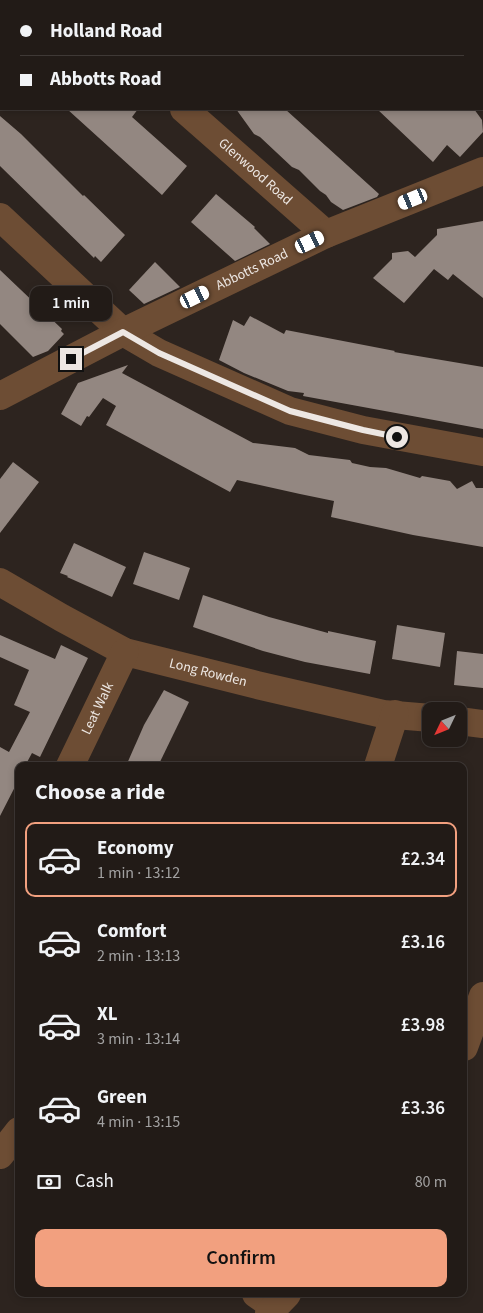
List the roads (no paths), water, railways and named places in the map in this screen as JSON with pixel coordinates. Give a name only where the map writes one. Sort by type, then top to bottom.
[{"type":"street","name":"Glenwood Road","points":[[185,110],[326,234]]},
{"type":"street","name":"Abbotts Road","points":[[0,395],[123,332],[326,234],[483,171]]},
{"type":"street","points":[[0,217],[123,332],[159,353],[290,411],[363,430],[483,452]]},
{"type":"street","name":"Long Rowden","points":[[0,582],[124,652],[383,714],[422,717]]},
{"type":"street","name":"Leat Walk","points":[[72,762],[124,652]]},
{"type":"street","points":[[379,762],[395,714]]},
{"type":"street","points":[[468,722],[483,724]]},
{"type":"street","points":[[467,1039],[483,996]]},
{"type":"street","points":[[0,1156],[15,1135]]}]
